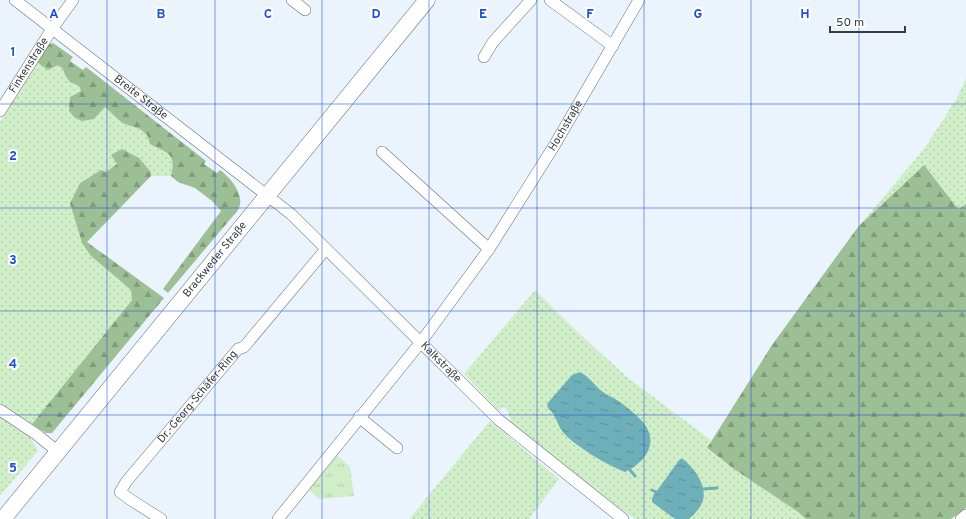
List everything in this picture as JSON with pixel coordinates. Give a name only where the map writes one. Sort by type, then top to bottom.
[{"type":"street","name":"Breite Straße","points":[[15,0],[267,195]]},
{"type":"street","name":"Finkenstraße","points":[[0,111],[52,29],[73,0]]},
{"type":"street","points":[[292,0],[305,10]]},
{"type":"street","name":"Brackweder Straße","points":[[3,519],[426,0]]},
{"type":"street","points":[[484,57],[492,42],[531,0]]},
{"type":"street","points":[[550,0],[613,46]]},
{"type":"street","name":"Hochstraße","points":[[421,342],[489,249],[554,146],[640,0]]},
{"type":"street","points":[[382,152],[489,249]]},
{"type":"street","name":"Kalkstraße","points":[[267,195],[291,214],[499,420],[623,519]]},
{"type":"street","name":"Dr.-Georg-Schäfer-Ring","points":[[161,519],[120,492],[126,482],[238,349],[244,347],[326,248]]},
{"type":"street","points":[[278,519],[421,342]]},
{"type":"street","points":[[0,410],[36,434],[57,451]]},
{"type":"street","points":[[359,417],[397,448]]},
{"type":"street","points":[[962,519],[966,515]]},
{"type":"green space","points":[[53,43],[73,57],[70,61],[83,70],[86,67],[206,161],[204,164],[217,173],[220,170],[224,173],[233,182],[239,193],[240,205],[238,210],[168,293],[163,289],[221,211],[212,201],[195,188],[178,182],[171,176],[172,158],[166,152],[150,144],[147,135],[140,129],[122,123],[105,107],[94,119],[82,121],[75,118],[69,111],[70,97],[81,91],[79,86],[70,82],[63,69],[58,65],[48,70],[37,62],[47,45]]},
{"type":"green space","points":[[37,62],[58,65],[63,69],[70,82],[79,86],[81,91],[105,106],[122,123],[140,129],[147,135],[150,144],[170,155],[172,158],[172,168],[171,176],[151,176],[151,172],[118,164],[106,172],[101,171],[80,183],[70,203],[91,256],[131,290],[132,300],[32,424],[0,403],[0,122]]},
{"type":"green space","points":[[966,78],[966,204],[958,209],[858,227],[924,149],[957,98]]},
{"type":"green space","points":[[122,149],[139,158],[151,172],[151,176],[87,242],[164,298],[52,433],[46,433],[32,424],[132,300],[131,290],[91,256],[82,243],[70,203],[80,183],[101,170],[106,172],[117,164],[111,155]]},
{"type":"green space","points":[[924,165],[958,209],[966,204],[966,508],[951,519],[806,519],[734,469],[707,448],[772,345],[858,227]]},
{"type":"green space","points":[[535,290],[570,325],[627,377],[711,440],[707,449],[806,519],[635,519],[601,495],[510,422],[509,414],[506,408],[504,407],[498,410],[464,374]]},
{"type":"green space","points":[[0,416],[29,435],[38,451],[0,496]]},
{"type":"green space","points":[[490,421],[559,479],[529,519],[409,519]]},
{"type":"green space","points":[[337,455],[350,467],[354,496],[319,499],[309,490]]},
{"type":"water","points":[[580,372],[603,392],[628,408],[647,428],[650,436],[650,443],[645,457],[633,468],[625,472],[601,460],[575,443],[563,432],[548,408],[547,404],[572,375]]},
{"type":"water","points":[[680,459],[683,459],[692,468],[700,480],[704,492],[701,505],[689,519],[675,519],[652,502],[653,496]]},
{"type":"waterway","points":[[630,470],[635,476]]},
{"type":"waterway","points":[[703,489],[717,488]]},
{"type":"waterway","points":[[652,490],[656,492]]}]
